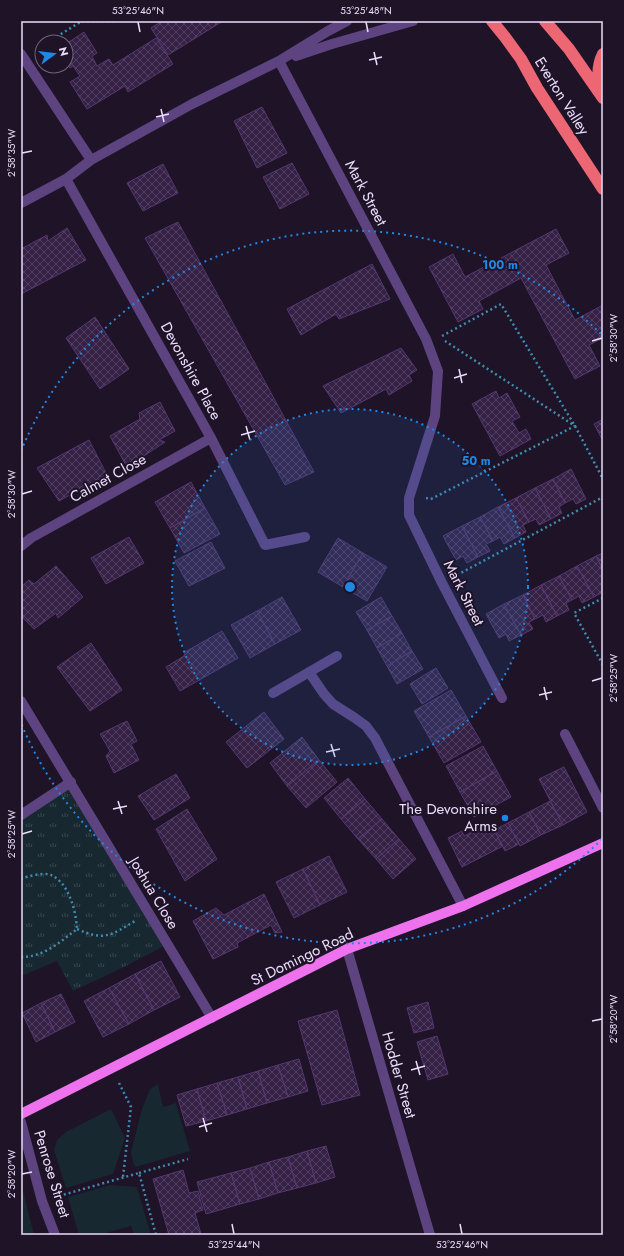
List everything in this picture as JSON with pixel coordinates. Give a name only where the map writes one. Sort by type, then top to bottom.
[{"type":"highway","name":"Everton Valley","points":[[492,21],[521,59],[537,88],[603,189]]},
{"type":"highway","name":"Everton Valley","points":[[545,21],[569,49],[602,97]]},
{"type":"highway","points":[[602,97],[598,73],[599,60],[603,54]]},
{"type":"main road","name":"St Domingo Road","points":[[21,1114],[347,949],[463,906],[603,842]]},
{"type":"street","points":[[21,203],[66,179],[91,160],[192,104],[279,61],[347,21]]},
{"type":"street","points":[[279,61],[413,21]]},
{"type":"street","points":[[21,54],[91,160]]},
{"type":"street","name":"Mark Street","points":[[279,61],[426,339],[438,371],[435,416],[409,498],[409,515],[442,583],[502,698]]},
{"type":"street","name":"Devonshire Place","points":[[66,179],[211,438],[265,545],[305,537]]},
{"type":"street","name":"Calmet Close","points":[[21,546],[31,538],[211,438]]},
{"type":"street","points":[[273,693],[336,656]]},
{"type":"street","points":[[309,672],[333,704],[366,726],[375,738],[463,906]]},
{"type":"street","name":"Joshua Close","points":[[21,701],[212,1018]]},
{"type":"street","points":[[565,734],[603,808]]},
{"type":"street","points":[[21,815],[71,782]]},
{"type":"street","name":"Hodder Street","points":[[347,949],[430,1235]]},
{"type":"street","name":"Penrose Street","points":[[21,1122],[42,1201],[55,1235]]},
{"type":"path","points":[[61,34],[82,21],[117,21]]},
{"type":"path","points":[[575,426],[440,337],[501,304],[575,426],[603,479]]},
{"type":"path","points":[[409,498],[431,499],[575,426]]},
{"type":"path","points":[[442,583],[603,497]]},
{"type":"path","points":[[603,598],[574,613],[603,665]]},
{"type":"path","points":[[21,879],[29,875],[50,874],[62,883],[71,900],[77,920],[77,929]]},
{"type":"path","points":[[77,929],[91,935],[108,936],[149,913]]},
{"type":"path","points":[[21,957],[30,957],[52,948],[77,929]]},
{"type":"path","points":[[112,1068],[131,1107],[123,1177]]},
{"type":"path","points":[[42,1201],[188,1159]]},
{"type":"path","points":[[139,1173],[156,1235]]},
{"type":"green space","points":[[70,785],[166,945],[73,991],[57,961],[21,976],[21,819]]},
{"type":"green space","points":[[158,1084],[163,1107],[176,1103],[190,1151],[136,1167],[133,1163],[131,1152],[142,1109],[150,1089]]},
{"type":"green space","points":[[111,1109],[125,1138],[113,1174],[66,1188],[54,1150],[57,1140],[66,1132]]},
{"type":"green space","points":[[21,1183],[34,1235],[21,1235]]},
{"type":"green space","points":[[110,1185],[137,1187],[151,1235],[134,1235],[131,1226],[99,1235],[79,1235],[68,1197]]},
{"type":"building","points":[[162,21],[223,21],[168,55],[151,28]]},
{"type":"building","points":[[84,32],[97,53],[92,56],[97,66],[109,59],[113,65],[156,38],[173,64],[128,92],[125,86],[87,109],[70,82],[80,76],[74,67],[74,39]]},
{"type":"building","points":[[262,107],[287,153],[257,168],[234,121]]},
{"type":"building","points":[[292,163],[309,194],[280,209],[263,177]]},
{"type":"building","points":[[163,164],[178,193],[143,211],[127,183]]},
{"type":"building","points":[[178,222],[314,472],[285,485],[145,238]]},
{"type":"building","points":[[67,228],[86,260],[21,294],[21,249],[47,235],[48,241]]},
{"type":"building","points":[[556,229],[569,253],[546,265],[575,320],[603,305],[603,338],[589,345],[600,366],[575,379],[521,278],[479,301],[483,309],[458,322],[429,267],[453,254],[465,277]]},
{"type":"building","points":[[372,264],[390,299],[339,319],[336,314],[301,335],[287,309]]},
{"type":"building","points":[[95,317],[129,369],[100,389],[66,338]]},
{"type":"building","points":[[401,348],[417,370],[409,375],[412,381],[389,395],[386,389],[341,413],[323,386]]},
{"type":"building","points":[[496,391],[499,398],[507,393],[520,417],[512,421],[519,433],[526,429],[531,439],[500,456],[472,404]]},
{"type":"building","points":[[160,402],[175,431],[159,440],[165,442],[127,467],[110,436],[140,419],[139,413]]},
{"type":"building","points":[[603,419],[603,441],[594,424]]},
{"type":"building","points":[[89,440],[107,475],[59,501],[37,468]]},
{"type":"building","points":[[571,469],[586,499],[576,504],[573,499],[565,503],[553,479]]},
{"type":"building","points":[[553,479],[565,503],[559,507],[562,513],[551,519],[535,488]]},
{"type":"building","points":[[191,482],[205,508],[170,528],[155,502]]},
{"type":"building","points":[[535,488],[551,519],[539,525],[536,519],[529,522],[516,498]]},
{"type":"building","points":[[516,498],[529,522],[523,525],[526,532],[515,538],[498,507]]},
{"type":"building","points":[[498,507],[515,538],[504,544],[500,537],[493,541],[480,517]]},
{"type":"building","points":[[205,508],[220,534],[184,553],[170,528]]},
{"type":"building","points":[[480,517],[493,541],[486,544],[490,551],[478,557],[462,526]]},
{"type":"building","points":[[462,526],[478,557],[467,563],[463,556],[456,560],[443,536]]},
{"type":"building","points":[[129,537],[144,563],[106,584],[91,558]]},
{"type":"building","points":[[338,538],[363,553],[343,587],[318,572]]},
{"type":"building","points":[[211,542],[225,568],[189,586],[175,561]]},
{"type":"building","points":[[363,553],[387,567],[367,601],[343,587]]},
{"type":"building","points":[[603,553],[603,570],[596,556]]},
{"type":"building","points":[[596,556],[603,570],[603,583],[601,584],[603,592],[594,597],[577,566]]},
{"type":"building","points":[[56,566],[83,597],[58,618],[56,613],[34,629],[21,616],[21,587],[29,580],[34,584]]},
{"type":"building","points":[[577,566],[594,597],[582,603],[579,596],[572,600],[559,576]]},
{"type":"building","points":[[559,576],[572,600],[566,603],[569,610],[557,616],[541,585]]},
{"type":"building","points":[[541,585],[557,616],[546,622],[543,615],[535,619],[523,595]]},
{"type":"building","points":[[523,595],[535,619],[529,622],[533,629],[521,635],[504,604]]},
{"type":"building","points":[[282,597],[301,630],[275,644],[257,611]]},
{"type":"building","points":[[381,597],[392,616],[367,630],[356,612]]},
{"type":"building","points":[[504,604],[521,635],[509,641],[506,634],[499,638],[486,614]]},
{"type":"building","points":[[257,611],[275,644],[250,658],[231,625]]},
{"type":"building","points":[[392,616],[402,633],[377,648],[367,630]]},
{"type":"building","points":[[222,631],[238,658],[180,691],[166,667],[184,656],[185,652]]},
{"type":"building","points":[[402,633],[412,651],[387,666],[377,648]]},
{"type":"building","points":[[91,643],[122,690],[90,711],[57,667]]},
{"type":"building","points":[[412,651],[423,669],[397,684],[387,666]]},
{"type":"building","points":[[436,668],[448,688],[422,704],[410,684]]},
{"type":"building","points":[[451,690],[466,716],[429,737],[414,711]]},
{"type":"building","points":[[264,712],[284,739],[247,768],[226,742]]},
{"type":"building","points":[[466,716],[481,742],[444,763],[429,737]]},
{"type":"building","points":[[127,721],[137,741],[131,744],[139,760],[114,773],[106,756],[110,751],[100,734]]},
{"type":"building","points":[[302,737],[319,760],[287,786],[270,763]]},
{"type":"building","points":[[483,746],[497,771],[460,792],[446,766]]},
{"type":"building","points":[[319,760],[337,782],[306,808],[287,786]]},
{"type":"building","points":[[564,767],[587,812],[563,825],[539,779]]},
{"type":"building","points":[[497,771],[511,797],[474,817],[460,792]]},
{"type":"building","points":[[176,774],[190,798],[154,820],[138,796]]},
{"type":"building","points":[[348,778],[365,799],[341,819],[324,798]]},
{"type":"building","points":[[365,799],[382,819],[358,839],[341,819]]},
{"type":"building","points":[[550,801],[563,825],[541,835],[529,812]]},
{"type":"building","points":[[187,809],[217,859],[185,881],[156,829]]},
{"type":"building","points":[[529,812],[541,835],[520,846],[508,823]]},
{"type":"building","points":[[382,819],[399,839],[376,859],[358,839]]},
{"type":"building","points":[[508,823],[519,844],[505,851],[494,830]]},
{"type":"building","points":[[486,825],[489,830],[493,828],[503,846],[462,867],[448,838],[462,831],[464,836]]},
{"type":"building","points":[[399,839],[416,859],[393,879],[376,859]]},
{"type":"building","points":[[329,856],[347,892],[320,905],[303,869]]},
{"type":"building","points":[[303,869],[320,905],[294,918],[276,882]]},
{"type":"building","points":[[264,894],[282,932],[275,933],[271,925],[237,943],[238,947],[213,959],[193,921],[216,908],[224,915]]},
{"type":"building","points":[[161,961],[180,997],[154,1010],[135,974]]},
{"type":"building","points":[[135,974],[154,1010],[129,1024],[109,988]]},
{"type":"building","points":[[109,988],[129,1024],[103,1037],[84,1001]]},
{"type":"building","points":[[61,994],[75,1022],[55,1032],[41,1003]]},
{"type":"building","points":[[428,1002],[434,1028],[414,1033],[407,1008]]},
{"type":"building","points":[[41,1003],[55,1032],[36,1042],[22,1013]]},
{"type":"building","points":[[337,1010],[360,1095],[322,1105],[298,1021]]},
{"type":"building","points":[[437,1036],[448,1074],[428,1080],[417,1042]]},
{"type":"building","points":[[299,1059],[308,1091],[288,1097],[278,1065]]},
{"type":"building","points":[[278,1065],[288,1097],[267,1103],[258,1071]]},
{"type":"building","points":[[258,1071],[267,1103],[247,1109],[238,1077]]},
{"type":"building","points":[[238,1077],[247,1109],[227,1115],[217,1083]]},
{"type":"building","points":[[217,1083],[227,1115],[206,1121],[197,1089]]},
{"type":"building","points":[[197,1089],[206,1121],[186,1126],[177,1095]]},
{"type":"building","points":[[326,1146],[335,1177],[316,1183],[307,1151]]},
{"type":"building","points":[[307,1151],[316,1183],[297,1188],[288,1157]]},
{"type":"building","points":[[288,1157],[297,1188],[278,1193],[269,1162]]},
{"type":"building","points":[[269,1162],[278,1193],[259,1199],[250,1168]]},
{"type":"building","points":[[250,1168],[259,1199],[240,1204],[231,1173]]},
{"type":"building","points":[[183,1170],[189,1193],[198,1191],[203,1210],[195,1213],[201,1234],[198,1235],[169,1235],[153,1179]]},
{"type":"building","points":[[231,1173],[240,1204],[206,1214],[197,1182]]},
{"type":"place","name":"The Devonshire Arms","points":[[505,818]]}]
